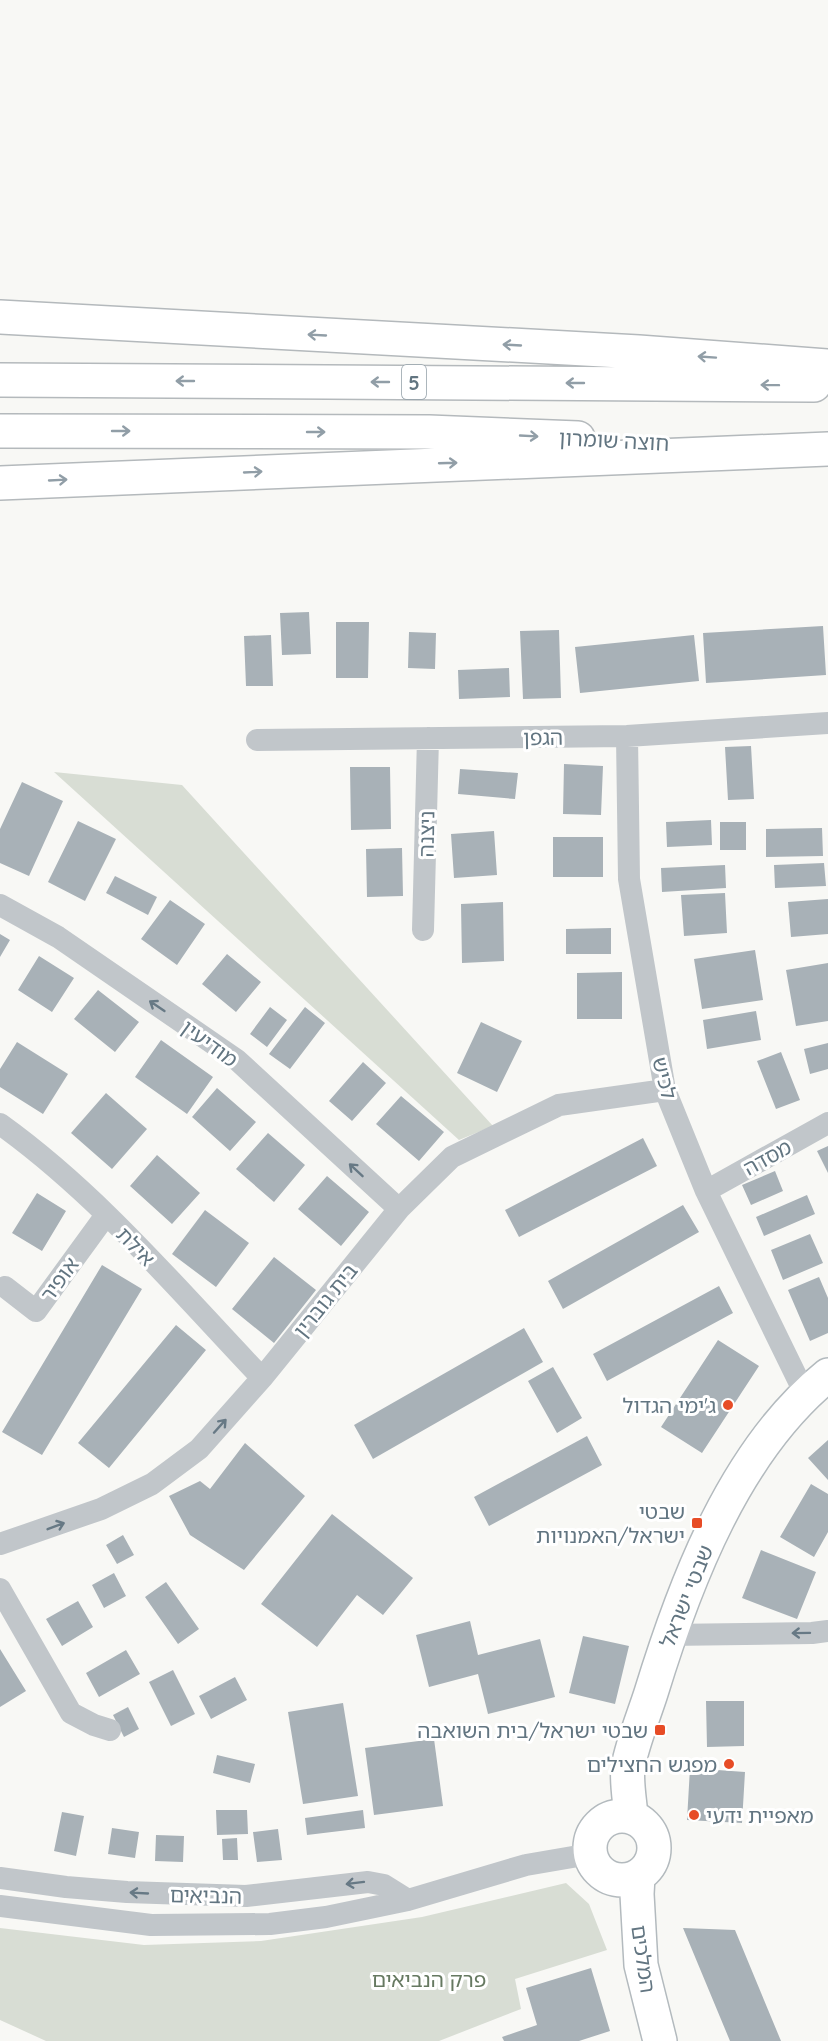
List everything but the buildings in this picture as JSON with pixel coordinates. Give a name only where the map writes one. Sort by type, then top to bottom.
[{"type":"main road","points":[[0,307],[172,327]]},
{"type":"main road","points":[[0,316],[639,352],[828,366]]},
{"type":"main road","name":"5","points":[[0,380],[828,385]]},
{"type":"main road","name":"חוצה שומרון","points":[[0,431],[429,432],[813,448]]},
{"type":"main road","points":[[0,483],[813,448]]},
{"type":"main road","name":"שבטי ישראל","points":[[631,1817],[628,1767],[668,1635],[700,1555],[746,1468],[816,1385]]},
{"type":"main road","points":[[621,1816],[631,1817],[644,1825],[651,1833],[655,1847],[653,1859],[613,1870],[589,1846],[598,1826],[621,1816]]},
{"type":"main road","name":"המלכים","points":[[613,1870],[626,1971],[643,2041]]},
{"type":"main road","name":"המלכים","points":[[613,1870],[641,1965],[660,2041]]},
{"type":"street","name":"הגפן","points":[[257,740],[627,736],[828,723]]},
{"type":"street","name":"לכיש","points":[[627,736],[628,879],[665,1090],[706,1191],[816,1385]]},
{"type":"street","name":"ניצנה","points":[[423,930],[428,738]]},
{"type":"street","name":"מודיעין","points":[[0,905],[58,937],[237,1060],[399,1209]]},
{"type":"street","name":"בית גוברין","points":[[0,1544],[101,1509],[152,1484],[199,1449],[262,1378],[399,1209],[452,1157],[559,1105],[665,1090]]},
{"type":"street","name":"מסדה","points":[[706,1191],[828,1123]]},
{"type":"street","name":"אילת","points":[[0,1124],[36,1150],[106,1215],[262,1378]]},
{"type":"street","name":"אופיר","points":[[5,1287],[36,1311],[106,1215]]},
{"type":"street","points":[[0,1589],[71,1713],[94,1725],[110,1730]]},
{"type":"street","points":[[668,1635],[828,1631]]},
{"type":"street","name":"הנביאים","points":[[0,1906],[151,1925],[270,1924],[326,1917],[408,1900],[526,1865],[613,1870]]},
{"type":"street","name":"הנביאים","points":[[0,1878],[127,1892],[246,1896],[368,1882],[384,1885],[408,1900]]},
{"type":"green space","points":[[54,772],[182,785],[493,1126],[459,1140]]},
{"type":"green space","name":"פרק הנביאים","points":[[566,1883],[589,1904],[607,1950],[515,1979],[521,2009],[439,2041],[46,2041],[0,2020],[0,1928],[144,1945],[261,1941],[422,1917]]},
{"type":"place","name":"ג'ימי הגדול","points":[[728,1405]]},
{"type":"place","name":"שבטי ישראל/האמנויות","points":[[697,1523]]},
{"type":"place","name":"שבטי ישראל/בית השואבה","points":[[660,1730]]},
{"type":"place","name":"מפגש החצילים","points":[[729,1764]]},
{"type":"place","name":"מאפיית ידעי","points":[[694,1815]]}]
